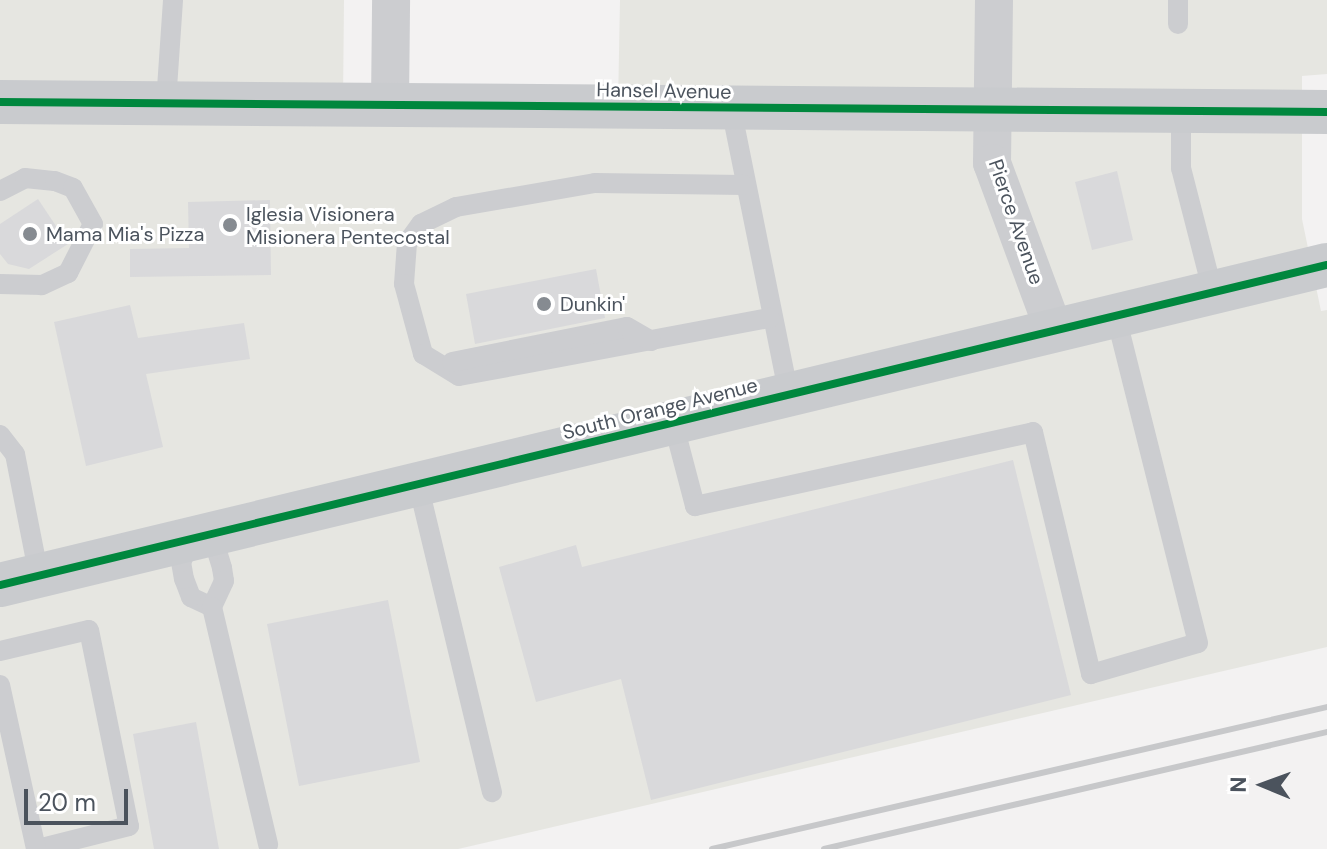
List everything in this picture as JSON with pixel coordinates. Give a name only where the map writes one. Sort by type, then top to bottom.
[{"type":"main road","name":"Hansel Avenue","points":[[0,102],[1327,112]]},
{"type":"main road","name":"South Orange Avenue","points":[[19,580],[1327,265]]},
{"type":"street","points":[[390,104],[391,0]]},
{"type":"street","name":"Pierce Avenue","points":[[994,0],[992,163],[1054,331]]},
{"type":"lane","points":[[166,103],[173,0]]},
{"type":"lane","points":[[1178,0],[1178,24]]},
{"type":"lane","points":[[731,108],[770,318],[789,395]]},
{"type":"lane","points":[[1181,111],[1181,168],[1213,293]]},
{"type":"lane","points":[[0,191],[25,178],[55,181],[73,188],[93,224],[68,273],[42,285],[0,284]]},
{"type":"lane","points":[[744,185],[595,183],[456,207],[421,224],[407,243],[401,265],[410,312],[417,342],[437,368],[459,376],[495,373],[770,318]]},
{"type":"lane","points":[[673,422],[695,506],[1033,432],[1091,674],[1198,643],[1116,316]]},
{"type":"lane","points":[[0,435],[15,454],[19,580]]},
{"type":"lane","points":[[418,484],[492,792]]},
{"type":"lane","points":[[212,607],[191,597],[184,579],[181,562],[192,539],[216,548],[222,568],[224,581],[212,607],[268,844]]},
{"type":"lane","points":[[0,651],[89,630],[129,826],[37,849],[0,685]]},
{"type":"shaded area","points":[[0,0],[344,0],[343,102],[618,105],[620,0],[1327,0],[1327,74],[1302,76],[1302,219],[1321,311],[1327,310],[1327,647],[458,849],[0,849]]},
{"type":"building","points":[[1117,171],[1133,240],[1092,250],[1075,182]]},
{"type":"building","name":"Mama Mia's Pizza","points":[[38,199],[68,244],[29,269],[8,264],[0,254],[0,224]]},
{"type":"building","name":"Iglesia Visionera Misionera Pentecostal","points":[[270,200],[271,275],[130,277],[130,249],[189,248],[188,202]]},
{"type":"building","points":[[596,269],[605,318],[475,344],[466,294]]},
{"type":"building","points":[[130,305],[138,338],[244,323],[250,359],[146,374],[163,447],[86,466],[54,322]]},
{"type":"building","points":[[1013,460],[1071,695],[651,800],[621,679],[536,702],[499,567],[576,545],[582,567]]},
{"type":"building","points":[[388,600],[420,762],[299,786],[267,624]]},
{"type":"building","points":[[196,722],[219,849],[154,849],[133,734]]},
{"type":"railway","points":[[712,849],[1327,707]]},
{"type":"railway","points":[[824,849],[1327,732]]},
{"type":"cycle path","points":[[0,102],[1327,112]]},
{"type":"cycle path","points":[[0,585],[1327,265]]},
{"type":"place","name":"Iglesia Visionera Misionera Pentecostal","points":[[230,225]]},
{"type":"place","name":"Mama Mia's Pizza","points":[[30,234]]},
{"type":"place","name":"Dunkin'","points":[[544,304]]}]
